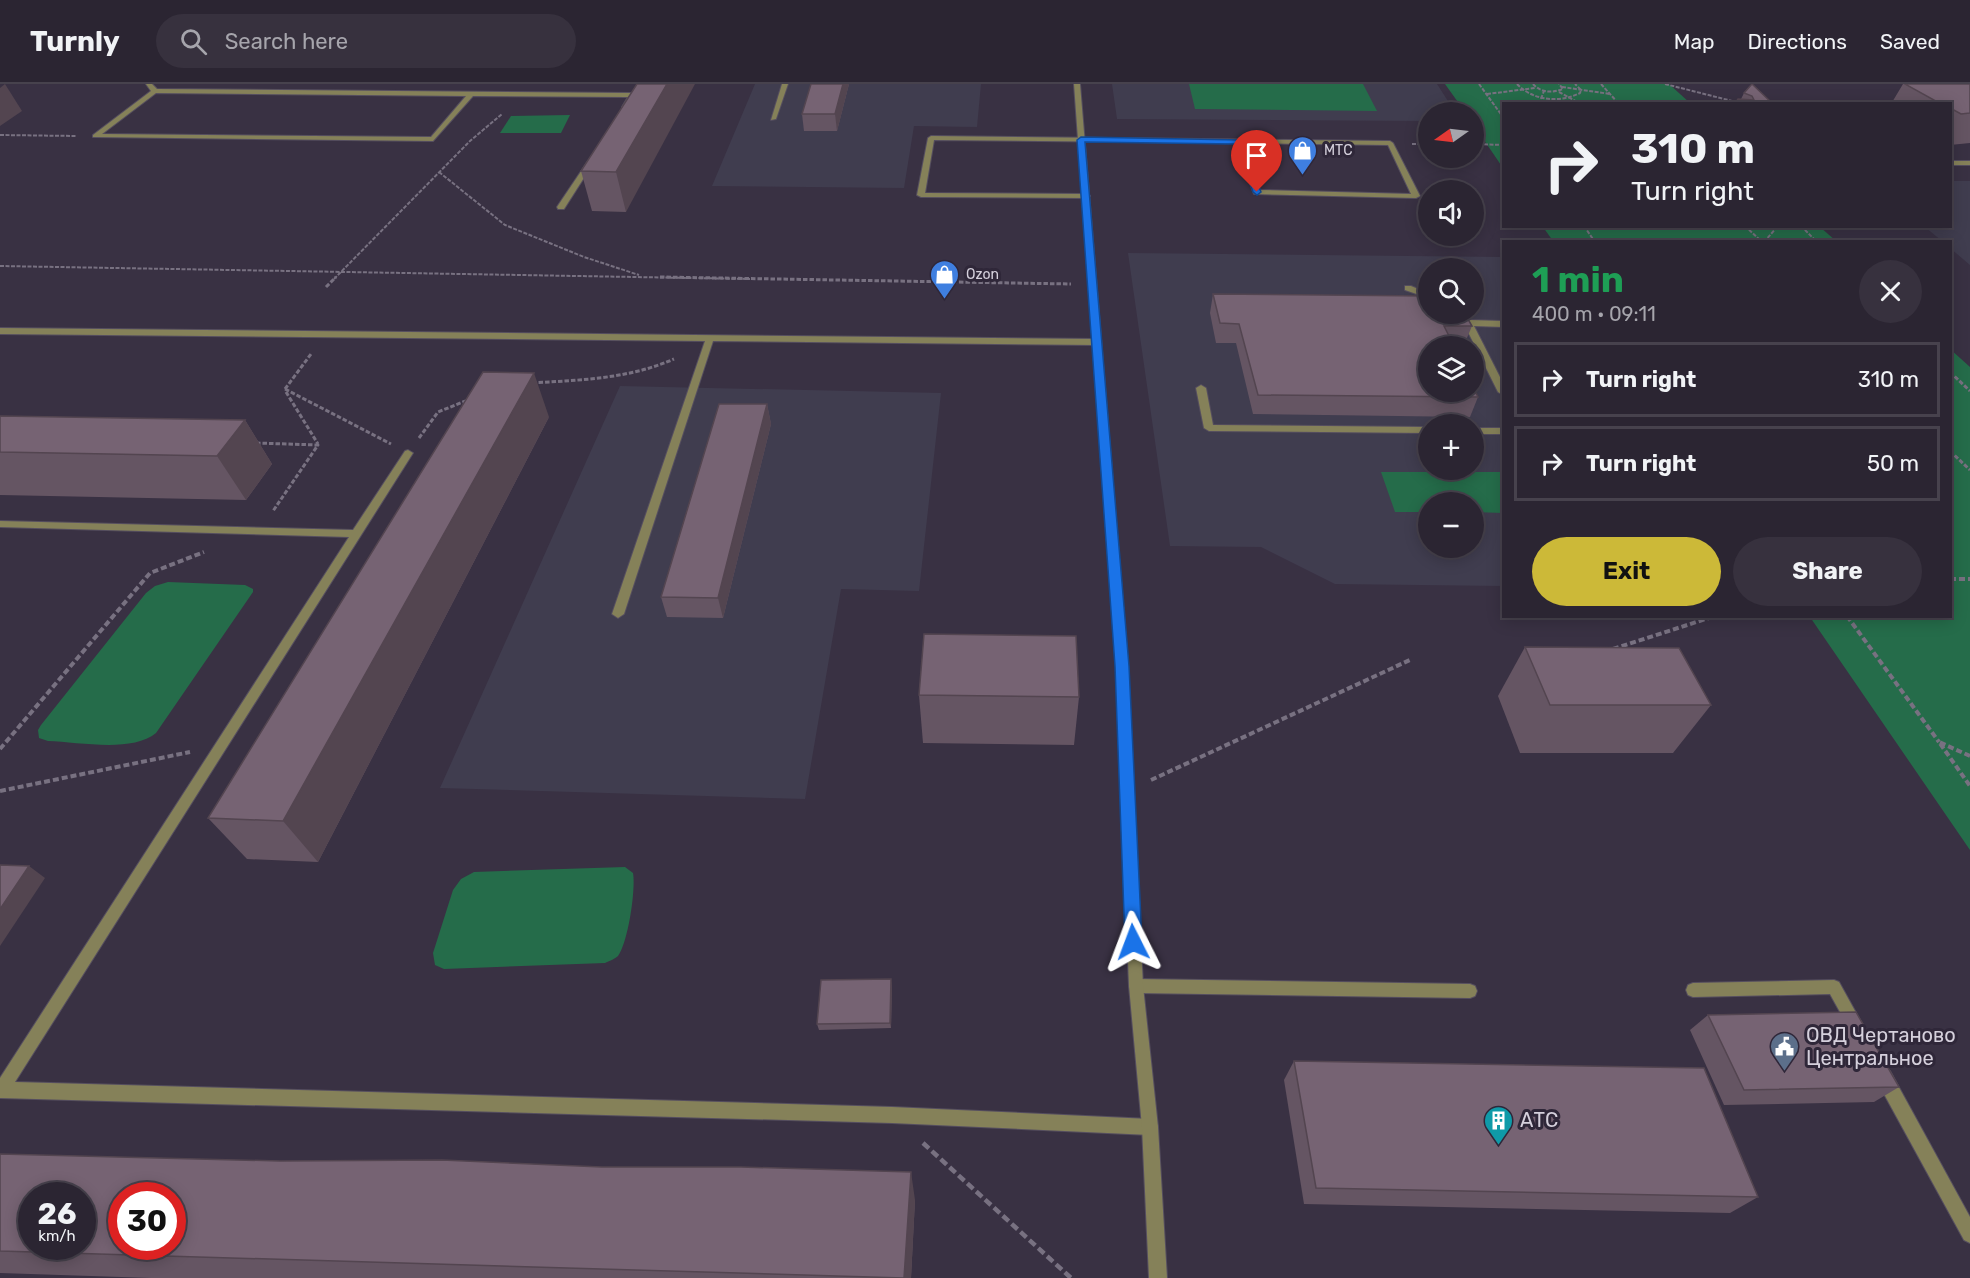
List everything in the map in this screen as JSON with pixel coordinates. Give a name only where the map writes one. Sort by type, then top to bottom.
[{"type":"street","points":[[149,84],[155,91]]},
{"type":"street","points":[[773,119],[785,84]]},
{"type":"street","points":[[1077,84],[1122,666],[1136,986],[1150,1127],[1158,1278]]},
{"type":"street","points":[[95,136],[155,91],[543,94],[634,92],[620,114]]},
{"type":"street","points":[[95,136],[433,139],[472,93]]},
{"type":"street","points":[[1086,196],[921,195],[932,138],[1390,143],[1416,196],[1257,192],[1238,142]]},
{"type":"street","points":[[561,207],[597,151]]},
{"type":"street","points":[[1952,163],[1970,163]]},
{"type":"street","points":[[1408,288],[1418,292]]},
{"type":"street","points":[[1484,323],[1502,324]]},
{"type":"street","points":[[1469,324],[1502,390]]},
{"type":"street","points":[[0,331],[1097,342]]},
{"type":"street","points":[[618,614],[710,338]]},
{"type":"street","points":[[1201,388],[1209,428],[1418,430]]},
{"type":"street","points":[[1484,431],[1502,431]]},
{"type":"street","points":[[1,1090],[408,453]]},
{"type":"street","points":[[0,524],[356,534]]},
{"type":"street","points":[[1136,986],[1470,991]]},
{"type":"street","points":[[1693,990],[1834,987],[1862,1038]]},
{"type":"street","points":[[1874,1059],[1970,1234]]},
{"type":"street","points":[[1,1090],[892,1115],[1150,1127]]},
{"type":"path","points":[[1479,84],[1502,116]]},
{"type":"path","points":[[1517,84],[1521,90],[1541,97],[1570,98],[1580,93],[1580,90]]},
{"type":"path","points":[[1533,84],[1535,88]]},
{"type":"path","points":[[1575,84],[1580,90]]},
{"type":"path","points":[[1601,84],[1617,102]]},
{"type":"path","points":[[1665,84],[1732,102]]},
{"type":"path","points":[[1558,92],[1560,85],[1610,94]]},
{"type":"path","points":[[1487,94],[1535,88],[1558,92],[1577,102]]},
{"type":"path","points":[[1540,102],[1544,91]]},
{"type":"path","points":[[326,287],[339,271],[470,141],[508,109],[543,94]]},
{"type":"path","points":[[0,135],[95,136]]},
{"type":"path","points":[[1484,144],[1502,145]]},
{"type":"path","points":[[439,172],[505,225],[584,257],[644,277]]},
{"type":"path","points":[[1747,228],[1761,240]]},
{"type":"path","points":[[1765,240],[1776,228]]},
{"type":"path","points":[[1804,228],[1815,240]]},
{"type":"path","points":[[0,266],[1092,284]]},
{"type":"path","points":[[285,389],[325,334]]},
{"type":"path","points":[[529,383],[619,378],[652,370],[704,346],[710,338]]},
{"type":"path","points":[[1952,374],[1970,391]]},
{"type":"path","points":[[285,389],[318,445]]},
{"type":"path","points":[[285,389],[408,453],[438,412],[477,396]]},
{"type":"path","points":[[247,443],[318,445]]},
{"type":"path","points":[[260,530],[318,445]]},
{"type":"path","points":[[1952,453],[1970,470]]},
{"type":"path","points":[[0,749],[150,573]]},
{"type":"path","points":[[1952,579],[1970,579]]},
{"type":"path","points":[[1606,651],[1709,618]]},
{"type":"path","points":[[1848,618],[1970,786]]},
{"type":"path","points":[[1126,789],[1412,659]]},
{"type":"path","points":[[1939,742],[1970,756]]},
{"type":"path","points":[[0,791],[145,763],[222,745]]},
{"type":"path","points":[[892,1115],[1071,1278]]},
{"type":"shaded area","points":[[755,84],[981,84],[977,127],[914,126],[904,188],[712,186]]},
{"type":"shaded area","points":[[1112,84],[1437,84],[1449,102],[1418,102],[1418,121],[1117,119]]},
{"type":"shaded area","points":[[1952,181],[1970,181],[1970,265],[1952,250],[1952,240],[1941,240],[1926,228],[1952,228]]},
{"type":"shaded area","points":[[1128,253],[1502,257],[1502,586],[1335,584],[1261,547],[1170,546]]},
{"type":"shaded area","points":[[620,386],[941,393],[919,591],[841,589],[805,799],[440,788]]},
{"type":"green space","points":[[1189,84],[1363,84],[1377,111],[1195,109]]},
{"type":"green space","points":[[1445,84],[1669,84],[1689,102],[1502,102],[1502,167],[1484,140],[1484,102],[1458,102]]},
{"type":"green space","points":[[570,115],[561,133],[500,133],[511,116]]},
{"type":"green space","points":[[1544,228],[1821,228],[1835,240],[1552,240]]},
{"type":"green space","points":[[1952,351],[1970,367],[1970,850],[1811,618],[1952,618]]},
{"type":"green space","points":[[1381,472],[1418,472],[1418,480],[1484,480],[1484,472],[1502,472],[1502,513],[1484,512],[1484,492],[1418,492],[1418,512],[1395,512]]},
{"type":"green space","points":[[168,582],[245,585],[253,589],[253,592],[156,733],[146,739],[119,745],[48,741],[39,738],[38,730],[41,725],[146,593],[155,586]]},
{"type":"green space","points":[[625,867],[633,873],[632,903],[625,940],[618,956],[614,959],[605,963],[444,969],[435,965],[433,953],[453,890],[461,879],[474,872]]},
{"type":"building","points":[[637,84],[667,84],[616,172],[581,171]]},
{"type":"building","points":[[811,84],[843,84],[835,114],[802,114]]},
{"type":"building","points":[[1752,84],[1771,102],[1736,102],[1738,99],[1754,100],[1752,96],[1744,93]]},
{"type":"building","points":[[1905,84],[1970,84],[1970,113],[1961,114],[1952,109],[1952,102],[1937,102]]},
{"type":"building","points":[[1213,294],[1418,296],[1418,324],[1471,324],[1472,326],[1444,326],[1449,336],[1418,336],[1418,396],[1258,395],[1239,324],[1220,323]]},
{"type":"building","points":[[483,372],[534,373],[283,821],[208,818]]},
{"type":"building","points":[[719,404],[767,404],[718,598],[661,597]]},
{"type":"building","points":[[0,416],[245,420],[217,456],[0,452]]},
{"type":"building","points":[[924,634],[1076,636],[1079,697],[919,695]]},
{"type":"building","points":[[1525,647],[1679,648],[1711,705],[1550,705]]},
{"type":"building","points":[[0,865],[29,866],[0,909]]},
{"type":"building","points":[[891,979],[890,1023],[817,1024],[821,980]]},
{"type":"building","points":[[1856,1012],[1899,1087],[1744,1090],[1708,1015]]},
{"type":"building","name":"АТС","points":[[1294,1061],[1704,1068],[1758,1197],[1316,1188]]},
{"type":"building","points":[[0,1154],[280,1161],[442,1160],[602,1167],[741,1167],[911,1172],[904,1278],[186,1257],[186,1182],[108,1182],[108,1254],[96,1254],[96,1182],[18,1182],[18,1252],[0,1251]]},
{"type":"place","name":"МТС","points":[[1303,176]]},
{"type":"place","name":"Ozon","points":[[945,300]]},
{"type":"place","name":"ОВД Чертаново Центральное","points":[[1785,1072]]},
{"type":"place","name":"АТС","points":[[1499,1146]]},
{"type":"route","points":[[1133,942],[1122,666],[1081,140],[1238,142],[1257,192]]}]
